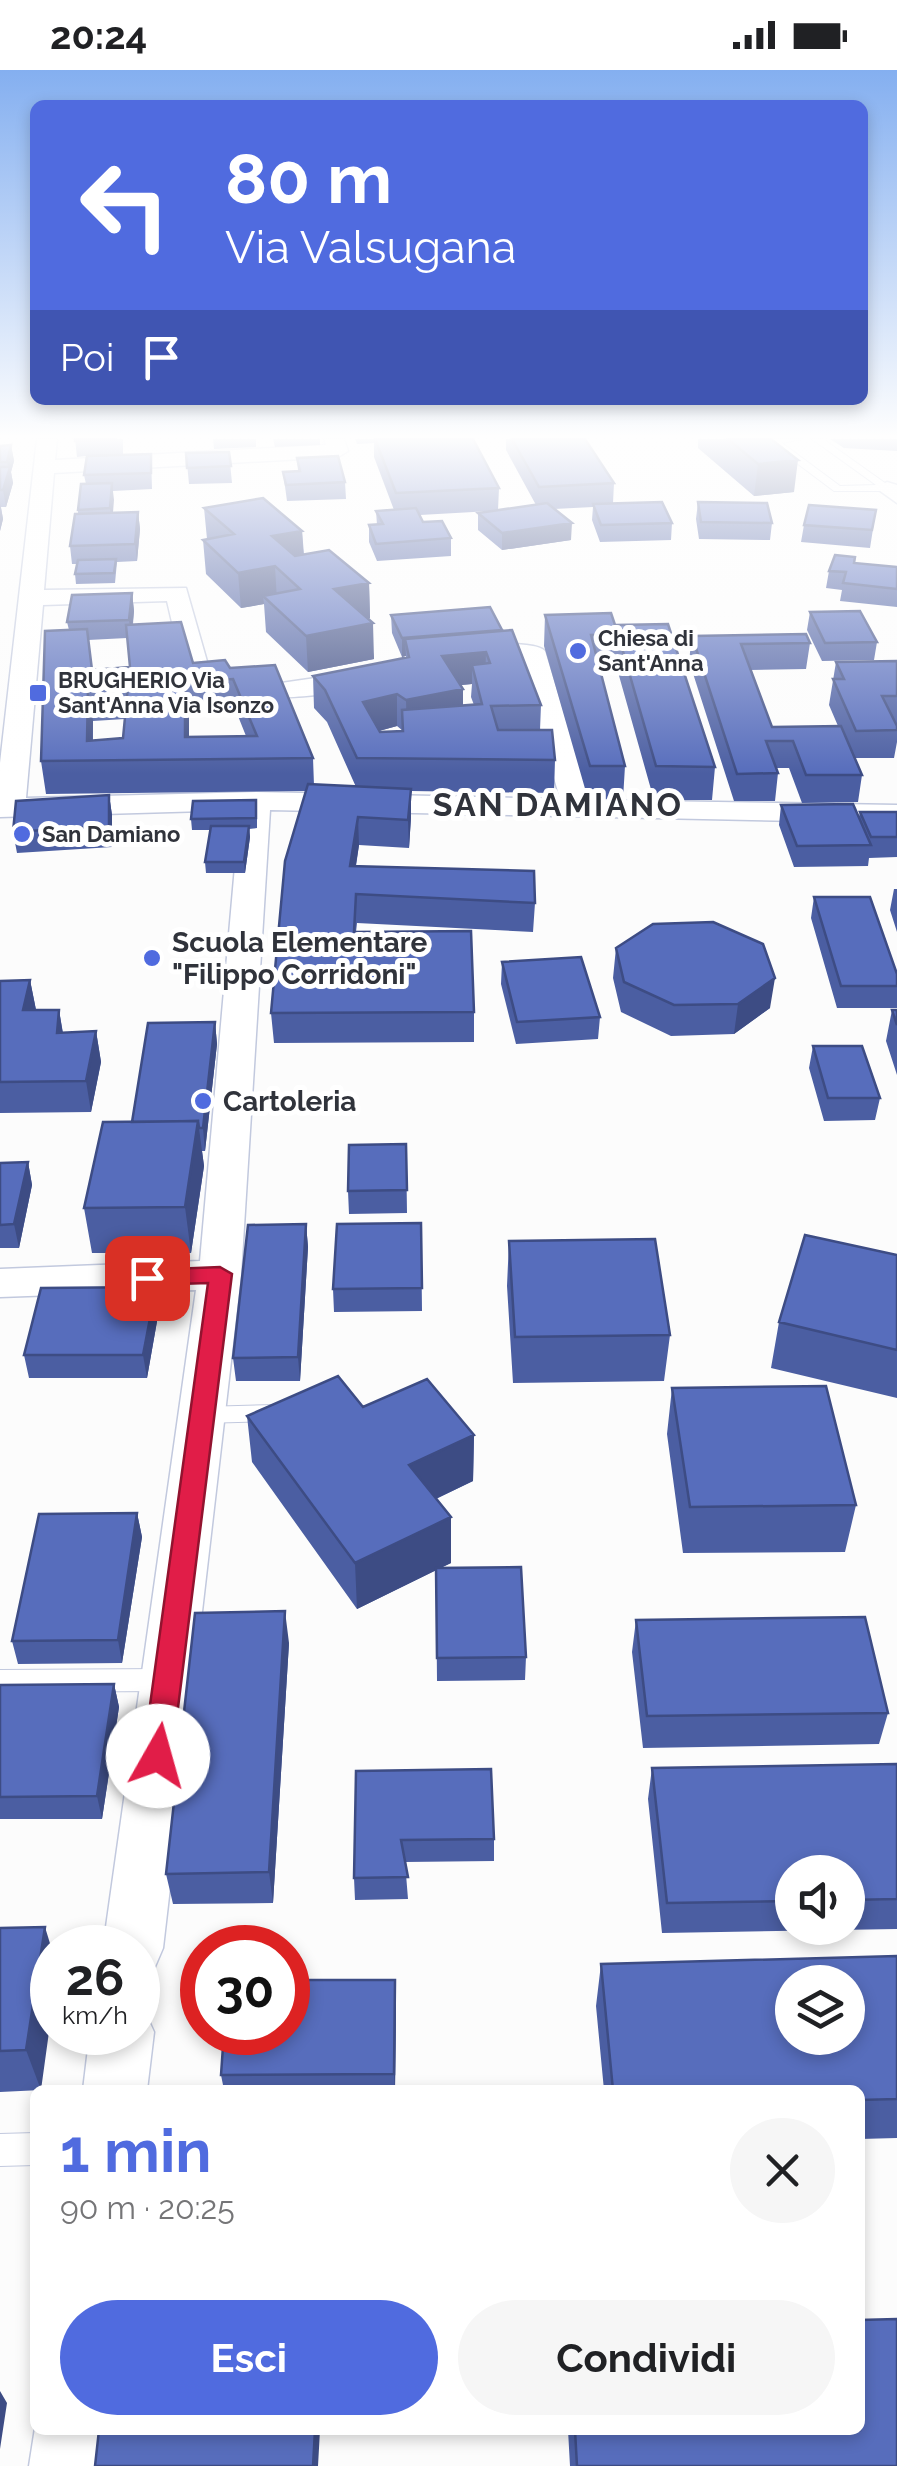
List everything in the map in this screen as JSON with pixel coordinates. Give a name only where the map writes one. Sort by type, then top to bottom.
[{"type":"street","points":[[35,551],[30,598],[10,676],[5,808],[256,801],[897,814]]},
{"type":"street","points":[[30,598],[177,592],[200,686],[281,691],[372,678],[401,660]]},
{"type":"street","points":[[438,658],[532,652],[578,810]]},
{"type":"street","points":[[281,691],[295,723]]},
{"type":"street","points":[[316,770],[330,802]]},
{"type":"street","points":[[136,1925],[220,1274],[256,801]]},
{"type":"street","points":[[0,1284],[220,1274]]},
{"type":"street","points":[[115,2085],[119,2055]]},
{"type":"street","points":[[66,2466],[69,2435]]},
{"type":"lane","points":[[202,1415],[298,1412]]},
{"type":"lane","points":[[0,1681],[167,1680]]},
{"type":"lane","points":[[0,2150],[30,2149]]},
{"type":"building","points":[[214,551],[289,551],[295,556],[330,551],[369,583],[334,589],[373,623],[306,636],[263,596],[300,589],[275,566],[238,573]]},
{"type":"building","points":[[835,555],[855,557],[854,563],[897,567],[897,589],[843,583],[846,572],[829,571]]},
{"type":"building","points":[[116,559],[114,573],[75,574],[78,560]]},
{"type":"building","points":[[132,593],[129,620],[67,622],[72,595]]},
{"type":"building","points":[[490,607],[502,630],[402,638],[391,615]]},
{"type":"building","points":[[860,611],[877,642],[825,643],[810,612]]},
{"type":"building","points":[[611,613],[615,625],[668,624],[715,767],[656,766],[618,634],[591,635],[625,766],[590,766],[545,615]]},
{"type":"building","points":[[181,622],[193,663],[225,660],[230,668],[275,665],[313,758],[41,761],[45,631],[87,629],[92,670],[130,667],[126,625]],"holes":[[[233,679],[257,736],[185,737],[185,682]],[[128,686],[123,738],[87,741],[88,689]]]},
{"type":"building","points":[[512,630],[541,705],[491,706],[498,730],[552,730],[555,760],[357,758],[325,690],[313,676],[409,657],[405,639]],"holes":[[[486,652],[490,663],[472,665],[482,704],[402,710],[403,731],[380,732],[363,702],[397,694],[406,700],[463,689],[442,656]]]},
{"type":"building","points":[[806,634],[810,643],[741,644],[772,727],[841,726],[862,775],[806,775],[793,741],[766,741],[778,773],[737,774],[692,636]]},
{"type":"building","points":[[897,661],[897,696],[882,696],[897,730],[856,731],[833,679],[844,679],[836,662]]},
{"type":"building","points":[[308,784],[411,789],[408,820],[358,817],[350,866],[534,871],[535,903],[356,894],[354,932],[471,931],[474,1012],[271,1013],[285,861]]},
{"type":"building","points":[[109,795],[109,826],[13,832],[16,801]]},
{"type":"building","points":[[256,800],[256,818],[191,819],[193,801]]},
{"type":"building","points":[[853,804],[871,845],[797,846],[781,805]]},
{"type":"building","points":[[860,812],[897,812],[897,837],[871,837]]},
{"type":"building","points":[[211,826],[249,826],[244,862],[205,862]]},
{"type":"building","points":[[814,897],[870,897],[897,974],[897,986],[841,986]]},
{"type":"building","points":[[713,922],[763,944],[775,978],[738,1004],[674,1005],[624,982],[616,948],[653,924]]},
{"type":"building","points":[[581,957],[600,1017],[517,1022],[502,962]]},
{"type":"building","points":[[30,980],[23,1010],[59,1010],[57,1033],[96,1031],[86,1081],[0,1082],[0,981]]},
{"type":"building","points":[[215,1022],[203,1128],[199,1128],[198,1121],[132,1122],[148,1023]]},
{"type":"building","points":[[813,1046],[862,1046],[880,1098],[828,1098]]},
{"type":"building","points":[[198,1121],[185,1207],[84,1208],[103,1122]]},
{"type":"building","points":[[406,1144],[407,1190],[348,1191],[349,1145]]},
{"type":"building","points":[[28,1162],[14,1224],[0,1225],[0,1163]]},
{"type":"building","points":[[421,1223],[422,1288],[333,1289],[337,1224]]},
{"type":"building","points":[[306,1224],[298,1357],[233,1358],[248,1225]]},
{"type":"building","points":[[805,1235],[897,1255],[897,1350],[779,1322]]},
{"type":"building","points":[[655,1239],[670,1335],[515,1337],[509,1241]]},
{"type":"building","points":[[156,1287],[143,1355],[24,1355],[41,1288]]},
{"type":"building","points":[[338,1376],[363,1407],[427,1379],[474,1435],[409,1465],[451,1517],[355,1563],[247,1416]]},
{"type":"building","points":[[826,1386],[856,1505],[690,1507],[672,1388]]},
{"type":"building","points":[[137,1513],[118,1640],[12,1641],[39,1514]]},
{"type":"building","points":[[521,1567],[526,1657],[437,1658],[436,1568]]},
{"type":"building","points":[[285,1611],[269,1872],[166,1874],[195,1613]]},
{"type":"building","points":[[865,1617],[888,1713],[647,1716],[636,1620]]},
{"type":"building","points":[[114,1684],[97,1796],[0,1797],[0,1685]]},
{"type":"building","points":[[897,1764],[897,1899],[865,1900],[865,1855],[775,1855],[775,1901],[667,1903],[652,1768]]},
{"type":"building","points":[[491,1769],[494,1839],[401,1840],[408,1877],[354,1878],[356,1771]]},
{"type":"building","points":[[30,1927],[30,2024],[26,2050],[0,2051],[0,1928]]},
{"type":"building","points":[[897,1956],[897,2099],[865,2100],[865,2085],[613,2085],[601,1964]]},
{"type":"building","points":[[310,1980],[395,1980],[394,2074],[221,2075],[222,2055],[310,2055]]},
{"type":"building","points":[[897,2319],[897,2466],[577,2466],[575,2435],[865,2435],[865,2320]]},
{"type":"building","points":[[98,2435],[315,2435],[313,2466],[95,2466]]},
{"type":"place","name":"Chiesa di Sant'Anna","points":[[578,651]]},
{"type":"place","name":"BRUGHERIO Via Sant'Anna Via Isonzo","points":[[38,693]]},
{"type":"place","name":"San Damiano","points":[[22,834]]},
{"type":"place","name":"Scuola Elementare \"Filippo Corridoni\"","points":[[152,958]]},
{"type":"place","name":"Cartoleria","points":[[203,1101]]},
{"type":"district","name":"SAN DAMIANO","points":[[558,804]]},
{"type":"route","points":[[147,1278],[220,1274],[158,1756]]}]
